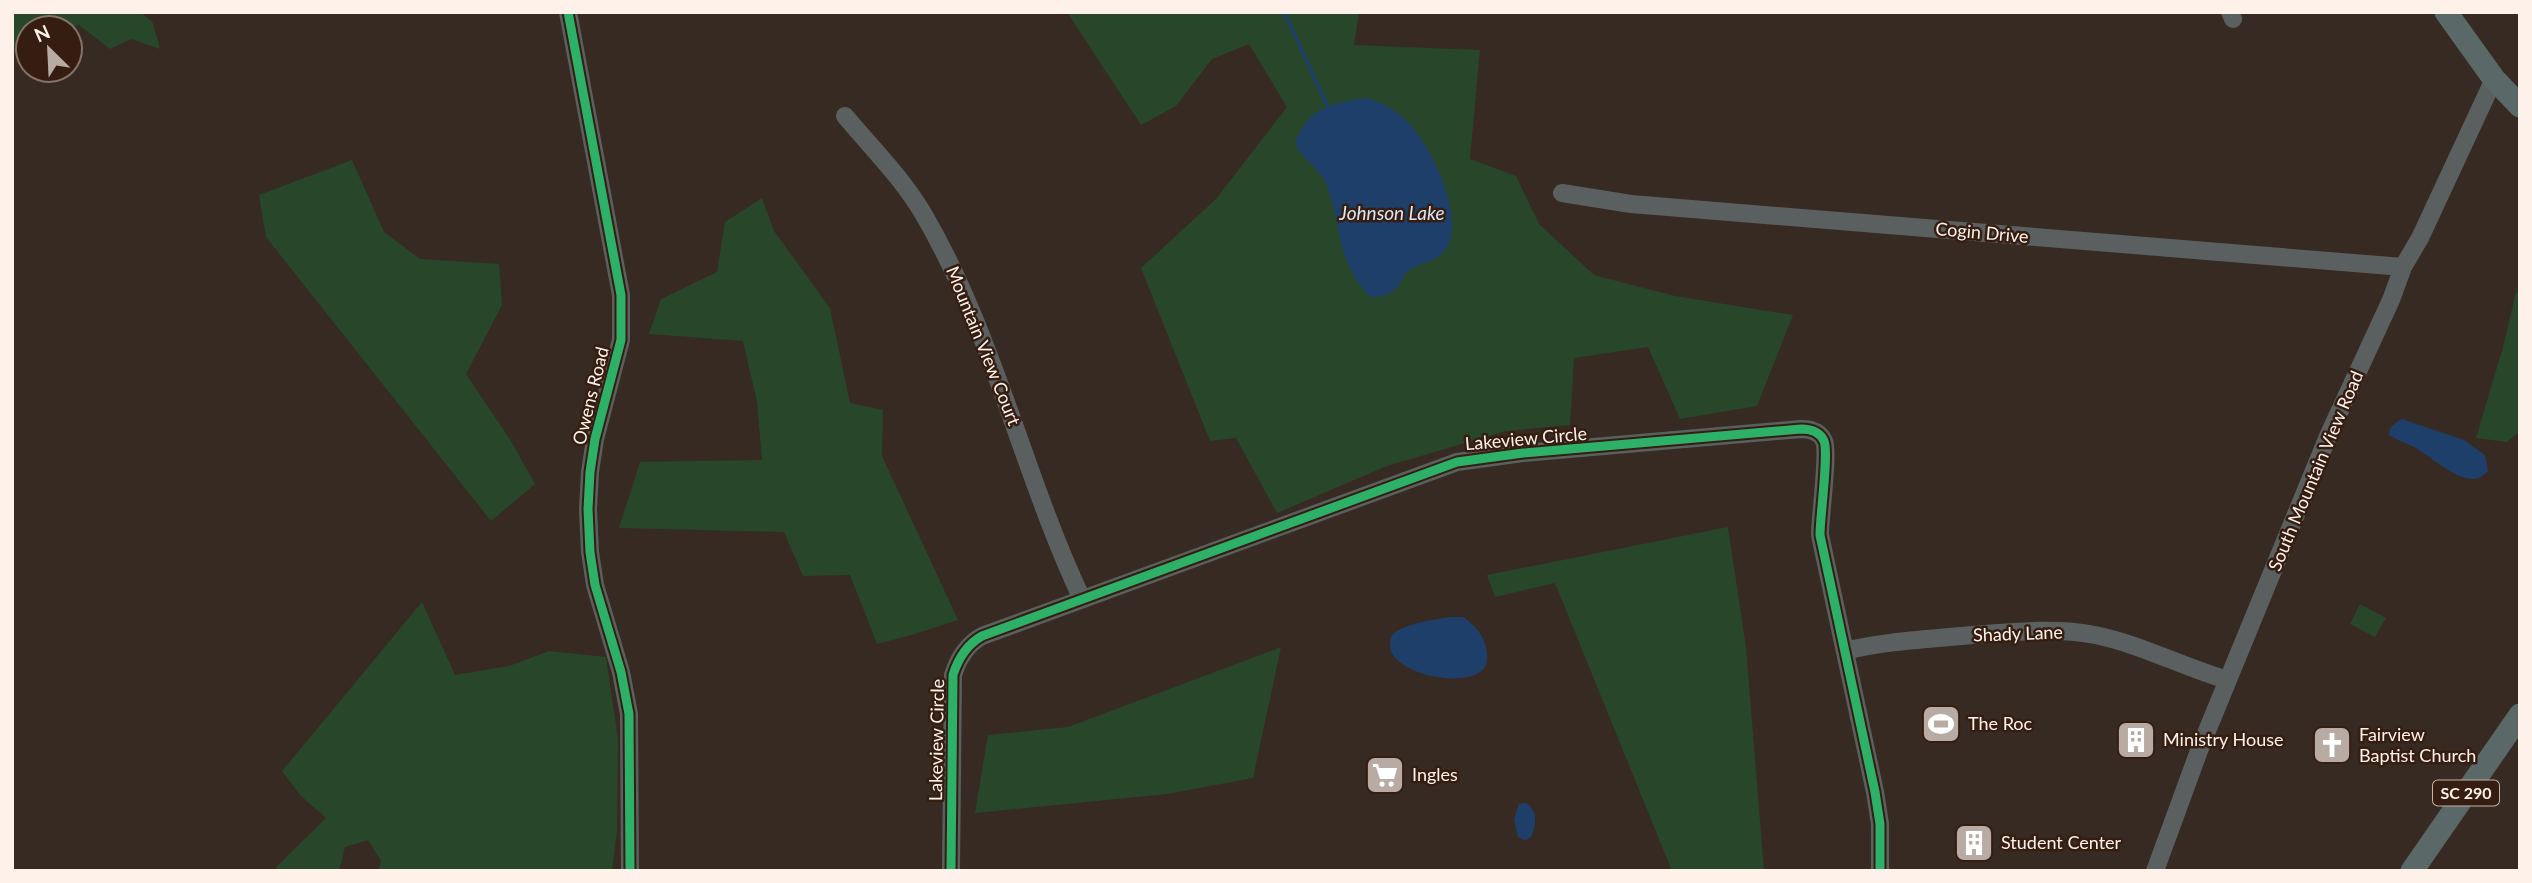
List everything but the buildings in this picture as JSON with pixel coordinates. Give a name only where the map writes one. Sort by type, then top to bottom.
[{"type":"main road","points":[[2446,12],[2494,79],[2520,106]]},
{"type":"main road","name":"SC 290","points":[[2412,871],[2520,715]]},
{"type":"street","name":"Owens Road","points":[[568,12],[621,295],[621,340],[594,439],[588,509],[595,585],[621,672],[629,714],[629,871]]},
{"type":"street","name":"South Mountain View Road","points":[[2155,871],[2227,680],[2329,434],[2391,300],[2403,267],[2420,237],[2494,79]]},
{"type":"street","name":"Mountain View Court","points":[[845,116],[906,188],[938,240],[985,347],[1082,599]]},
{"type":"street","name":"Cogin Drive","points":[[1562,193],[1631,204],[2403,267]]},
{"type":"street","name":"Lakeview Circle","points":[[951,871],[952,684],[957,662],[965,649],[982,636],[1457,461],[1807,429],[1817,433],[1825,443],[1820,535],[1875,792],[1880,824],[1880,871]]},
{"type":"street","name":"Shady Lane","points":[[1844,652],[1870,645],[1916,640],[2037,630],[2074,632],[2113,639],[2227,680]]},
{"type":"green space","points":[[12,12],[141,12],[153,23],[160,49],[131,39],[110,49],[84,29],[84,14],[14,14],[12,48]]},
{"type":"green space","points":[[1067,12],[1359,12],[1354,45],[1480,50],[1470,159],[1516,176],[1539,224],[1594,275],[1675,296],[1793,315],[1757,406],[1680,419],[1648,347],[1574,358],[1570,425],[1506,431],[1387,466],[1277,513],[1236,438],[1210,441],[1141,268],[1216,199],[1287,107],[1249,44],[1212,59],[1176,106],[1141,125]]},
{"type":"green space","points":[[352,160],[384,232],[420,259],[499,264],[502,305],[466,374],[511,441],[535,484],[491,521],[266,237],[259,195]]},
{"type":"green space","points":[[762,198],[774,231],[830,308],[850,403],[883,410],[882,456],[958,620],[877,644],[850,575],[803,576],[784,532],[619,528],[640,462],[762,460],[757,402],[743,341],[649,334],[661,299],[717,272],[725,222]]},
{"type":"green space","points":[[2516,292],[2520,294],[2520,431],[2507,442],[2476,438],[2503,347]]},
{"type":"green space","points":[[1728,527],[1746,647],[1764,871],[1672,871],[1555,583],[1495,597],[1487,575]]},
{"type":"green space","points":[[422,602],[455,675],[509,666],[549,651],[606,657],[618,738],[617,830],[612,871],[378,871],[381,861],[368,840],[345,847],[339,871],[276,871],[277,866],[326,818],[300,795],[282,771]]},
{"type":"green space","points":[[2360,604],[2386,618],[2375,637],[2350,624]]},
{"type":"green space","points":[[1281,647],[1253,778],[1167,794],[975,813],[988,735],[1068,727]]},
{"type":"water","name":"Johnson Lake","points":[[1365,98],[1379,102],[1398,113],[1422,140],[1438,169],[1452,220],[1447,247],[1439,256],[1407,272],[1392,292],[1374,297],[1370,297],[1359,284],[1345,257],[1324,179],[1295,142],[1307,121],[1322,109]]},
{"type":"water","points":[[2402,419],[2464,440],[2485,455],[2488,471],[2475,479],[2465,478],[2389,435],[2391,427]]},
{"type":"water","points":[[1464,617],[1481,634],[1487,651],[1483,669],[1472,676],[1439,677],[1405,666],[1394,656],[1390,642],[1395,632],[1416,623]]},
{"type":"water","points":[[1526,803],[1533,810],[1535,818],[1531,837],[1525,840],[1518,837],[1514,819],[1519,804]]},
{"type":"waterway","points":[[1284,12],[1327,105]]},
{"type":"cycle path","points":[[568,12],[621,295],[621,340],[595,439],[588,509],[595,585],[621,672],[629,714],[630,871]]},
{"type":"cycle path","points":[[951,871],[953,675],[963,653],[982,636],[1457,462],[1523,453],[1801,429],[1818,433],[1824,441],[1825,471],[1820,535],[1875,792],[1880,824],[1880,871]]},
{"type":"place","name":"The Roc","points":[[1941,724]]},
{"type":"place","name":"Ministry House","points":[[2136,740]]},
{"type":"place","name":"Fairview Baptist Church","points":[[2332,745]]},
{"type":"place","name":"Ingles","points":[[1385,775]]},
{"type":"place","name":"Student Center","points":[[1974,843]]}]
